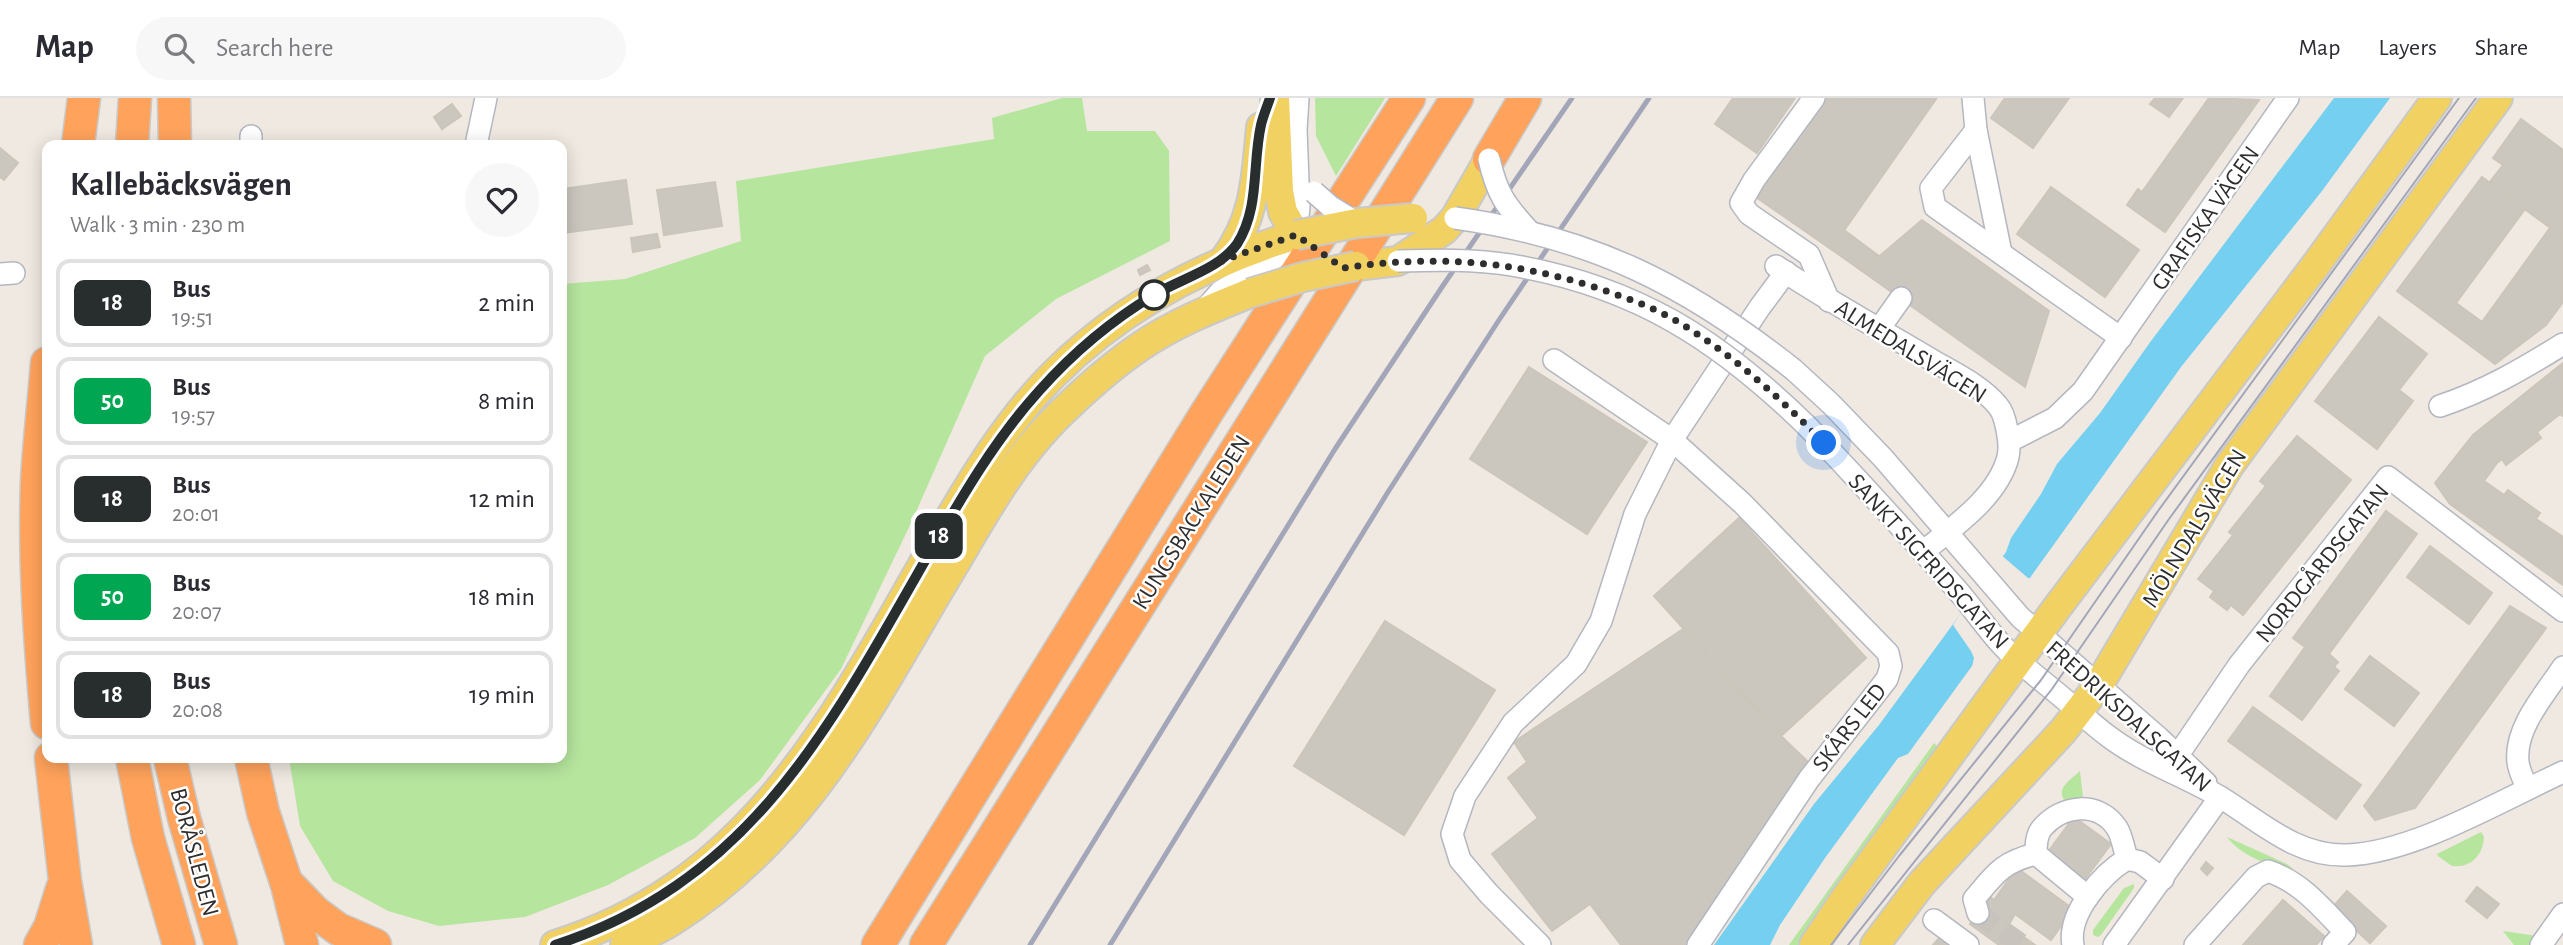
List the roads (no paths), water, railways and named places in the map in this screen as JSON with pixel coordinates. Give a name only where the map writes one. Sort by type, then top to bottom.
[{"type":"highway","points":[[79,140],[84,98]]},
{"type":"highway","points":[[99,140],[103,98]]},
{"type":"highway","points":[[132,140],[135,98]]},
{"type":"highway","points":[[174,98],[175,140]]},
{"type":"highway","name":"KUNGSBACKALEDEN","points":[[878,945],[1200,423],[1409,98]]},
{"type":"highway","name":"KUNGSBACKALEDEN","points":[[926,945],[1457,98]]},
{"type":"highway","points":[[1489,159],[1525,98]]},
{"type":"highway","points":[[42,415],[37,520],[42,652]]},
{"type":"highway","points":[[52,763],[65,881],[76,945]]},
{"type":"highway","name":"BORÅSLEDEN","points":[[133,763],[148,838],[179,945]]},
{"type":"highway","name":"BORÅSLEDEN","points":[[171,763],[184,818],[221,945]]},
{"type":"highway","points":[[252,763],[263,811],[286,882],[302,945]]},
{"type":"highway","points":[[40,945],[50,927],[65,881]]},
{"type":"highway","points":[[286,882],[315,912],[338,929],[375,945]]},
{"type":"main road","points":[[1273,98],[1279,191],[1283,212],[1293,230],[1343,268]]},
{"type":"main road","points":[[1224,260],[1238,242],[1250,214],[1256,183],[1261,126],[1273,98]]},
{"type":"main road","points":[[1814,945],[2038,634],[2315,266],[2437,98]]},
{"type":"main road","name":"MÖLNDALSVÄGEN","points":[[1875,945],[1923,883],[2079,711],[2098,686],[2229,466],[2498,98]]},
{"type":"main road","name":"SANKT SIGFRIDSGATAN","points":[[625,945],[671,922],[720,887],[777,834],[813,793],[881,692],[990,504],[1052,423],[1093,384],[1141,345],[1203,312],[1250,293],[1343,268],[1398,261],[1444,230],[1455,218],[1489,159]]},
{"type":"main road","name":"SANKT SIGFRIDSGATAN","points":[[555,945],[614,922],[659,897],[730,844],[753,822],[830,722],[967,488],[1028,404],[1055,374],[1111,325],[1154,295],[1293,230],[1413,218],[1455,218]]},
{"type":"street","points":[[477,140],[486,98]]},
{"type":"street","points":[[1203,312],[1221,290],[1266,265],[1284,250],[1293,230],[1298,98]]},
{"type":"street","points":[[1814,98],[1754,180],[1741,203],[1749,214],[1809,256],[1829,301]]},
{"type":"street","name":"GRAFISKA VÄGEN","points":[[2010,441],[2054,418],[2083,391],[2288,98]]},
{"type":"street","points":[[1974,99],[1976,130],[2001,253]]},
{"type":"street","points":[[1976,130],[1931,188],[1936,208],[2121,338]]},
{"type":"street","points":[[1489,159],[1496,187],[1505,203],[1530,231]]},
{"type":"street","points":[[1297,168],[1314,192],[1331,207],[1357,223]]},
{"type":"street","name":"SANKT SIGFRIDSGATAN","points":[[1455,218],[1530,231],[1596,252],[1686,294],[1745,331],[1831,404],[2038,634]]},
{"type":"street","name":"SANKT SIGFRIDSGATAN","points":[[1398,261],[1442,260],[1510,265],[1570,279],[1629,298],[1672,319],[1724,353],[1772,391],[1969,602],[1995,636],[2019,661]]},
{"type":"street","name":"ALMEDALSVÄGEN","points":[[1672,440],[1695,409],[1709,382],[1781,269],[1829,301],[1972,384],[2000,407],[2010,441]]},
{"type":"street","points":[[1879,329],[1901,298]]},
{"type":"street","points":[[2440,406],[2511,377],[2563,344]]},
{"type":"street","points":[[1540,945],[1489,894],[1460,860],[1452,834],[1465,796],[1513,723],[1576,664],[1601,621],[1636,514],[1672,440],[1554,360]]},
{"type":"street","name":"SKÅRS LED","points":[[1672,440],[1742,503],[1867,630],[1888,653],[1891,666],[1887,679],[1809,779],[1698,945]]},
{"type":"street","points":[[1923,552],[1973,510],[1998,479],[2008,458],[2010,441]]},
{"type":"street","name":"NORDGÅRDSGATAN","points":[[2178,755],[2239,665],[2388,477],[2563,611]]},
{"type":"street","name":"FREDRIKSDALSGATAN","points":[[2038,634],[2178,755],[2220,797]]},
{"type":"street","name":"FREDRIKSDALSGATAN","points":[[2019,661],[2109,737],[2135,754],[2220,797],[2271,833],[2325,854],[2347,855],[2378,851],[2409,842],[2563,772]]},
{"type":"street","points":[[2527,788],[2518,764],[2517,748],[2524,728],[2563,667]]},
{"type":"street","points":[[2114,945],[2220,797]]},
{"type":"street","points":[[2036,854],[2041,830],[2069,810],[2080,807],[2105,816],[2118,829],[2127,859]]},
{"type":"street","points":[[2036,854],[2088,897]]},
{"type":"street","points":[[1978,913],[1974,899],[2000,869],[2020,858],[2036,854]]},
{"type":"street","points":[[2073,945],[2072,930],[2088,897],[2115,866],[2127,859],[2140,862],[2163,879]]},
{"type":"street","points":[[2195,945],[2256,877],[2268,871],[2305,891],[2345,932],[2333,945]]},
{"type":"street","points":[[2541,945],[2563,914]]},
{"type":"street","points":[[1934,920],[1968,945]]},
{"type":"water","points":[[2334,98],[2390,98],[2322,191],[2181,367],[2032,575],[1972,666],[1908,754],[1898,758],[1825,858],[1780,925],[1770,945],[1714,945],[1814,804],[1879,725],[2006,552],[2011,538],[2041,494],[2057,464],[2100,413]]},
{"type":"tunnel","points":[[1978,913],[2022,945]]},
{"type":"tram line","points":[[1831,945],[2041,680],[2158,511],[2459,98]]},
{"type":"tram line","points":[[1848,945],[2052,689],[2169,519],[2476,98]]},
{"type":"railway","points":[[1030,945],[1335,449],[1572,98]]},
{"type":"railway","points":[[1110,945],[1388,492],[1499,320],[1649,98]]}]
